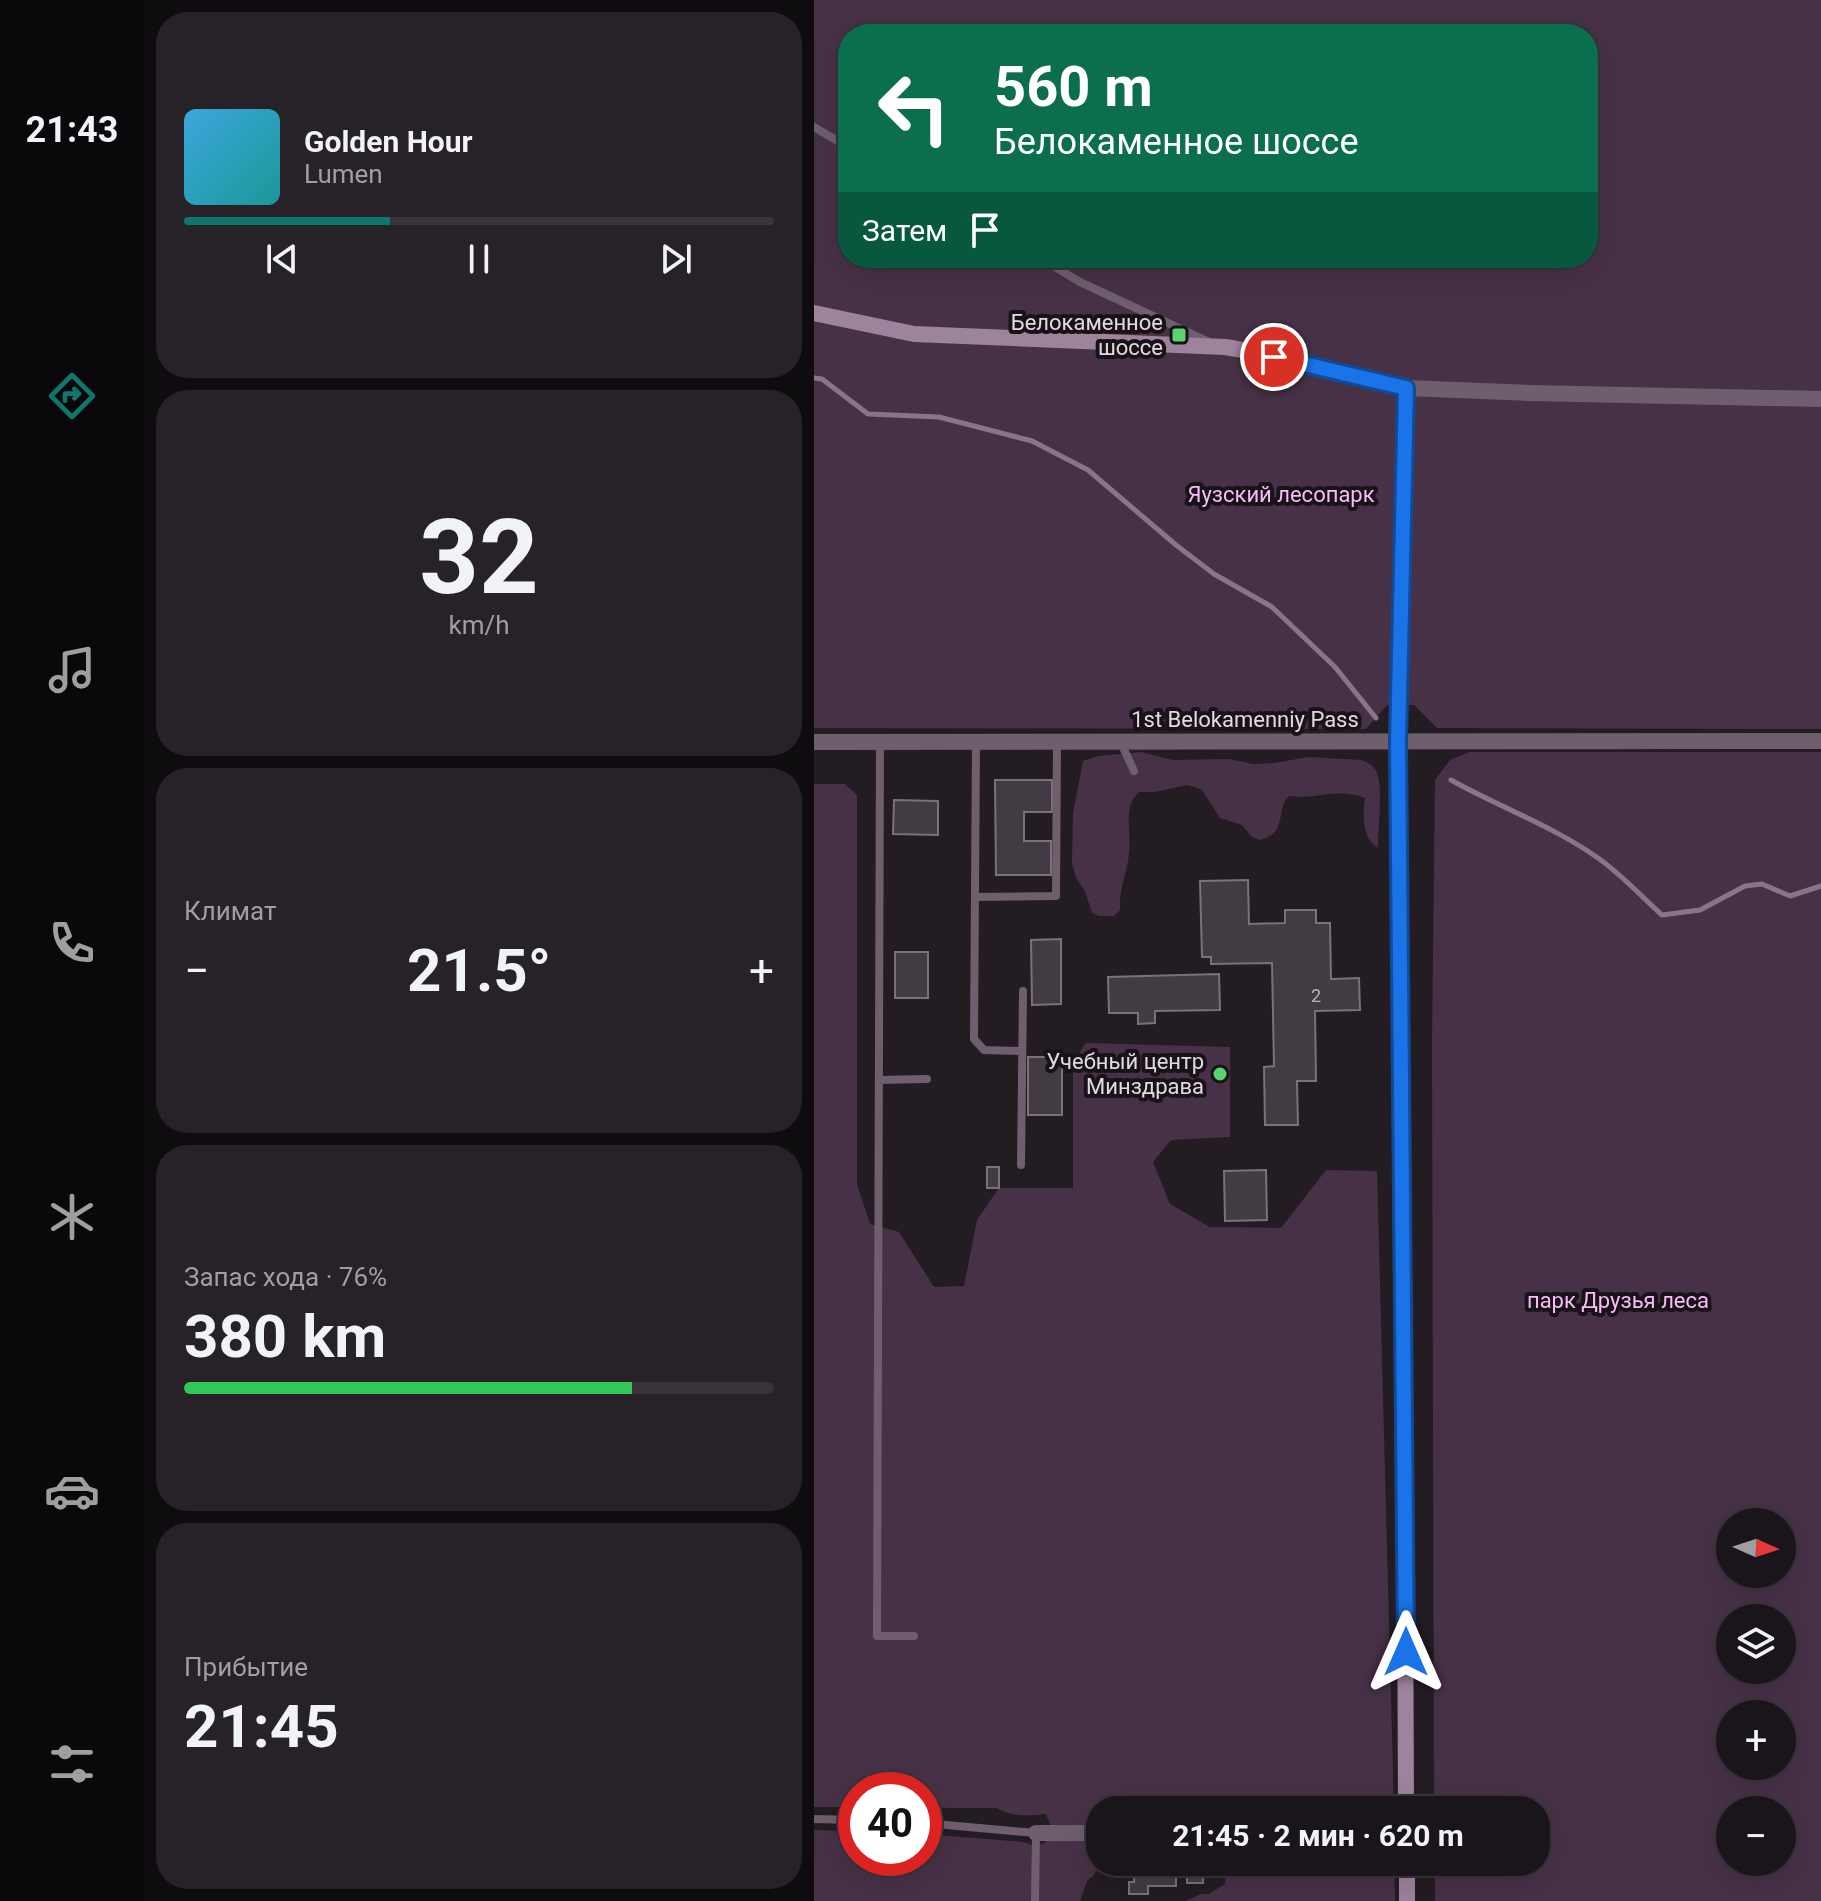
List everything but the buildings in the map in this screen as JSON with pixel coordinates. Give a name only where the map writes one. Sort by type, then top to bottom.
[{"type":"street","points":[[814,313],[914,334],[1225,347],[1406,388],[1821,399]]},
{"type":"street","points":[[1406,388],[1398,741],[1406,1796]]},
{"type":"street","name":"1st Belokamenniy Pass","points":[[814,742],[1821,741]]},
{"type":"street","points":[[1036,1833],[1086,1833]]},
{"type":"street","points":[[1407,1876],[1407,1901]]},
{"type":"lane","points":[[814,127],[838,141]]},
{"type":"lane","points":[[1057,268],[1080,282],[1225,347]]},
{"type":"lane","points":[[975,897],[1056,896],[1057,741]]},
{"type":"lane","points":[[1121,741],[1134,771]]},
{"type":"lane","points":[[880,742],[877,1636],[914,1636]]},
{"type":"lane","points":[[976,742],[974,1039],[984,1050],[1022,1051]]},
{"type":"lane","points":[[1021,1165],[1023,991]]},
{"type":"lane","points":[[879,1080],[927,1079]]},
{"type":"lane","points":[[814,1819],[838,1820]]},
{"type":"lane","points":[[942,1825],[1036,1833],[1035,1901]]},
{"type":"green space","name":"Яузский лесопарк","points":[[814,0],[1821,0],[1821,729],[1437,728],[1414,705],[1387,705],[1366,729],[814,728]]},
{"type":"green space","points":[[1142,752],[1172,760],[1229,759],[1253,764],[1308,757],[1362,760],[1374,768],[1379,780],[1378,848],[1366,832],[1365,798],[1355,795],[1289,796],[1276,830],[1260,840],[1252,837],[1242,825],[1220,818],[1202,790],[1195,787],[1187,785],[1139,792],[1129,813],[1129,853],[1120,910],[1114,916],[1099,916],[1092,913],[1072,863],[1073,813],[1083,761],[1098,756]]},
{"type":"green space","name":"парк Друзья леса","points":[[1469,752],[1821,752],[1821,1901],[1435,1901],[1435,1876],[1550,1876],[1550,1796],[1434,1796],[1432,1042],[1435,780],[1450,760]]},
{"type":"green space","points":[[814,784],[845,784],[857,795],[857,1184],[870,1224],[899,1232],[934,1287],[964,1286],[977,1220],[999,1188],[1073,1188],[1073,1061],[1086,1043],[1230,1047],[1230,1137],[1171,1140],[1153,1162],[1170,1204],[1210,1227],[1281,1228],[1326,1170],[1377,1171],[1394,1796],[1086,1796],[1086,1876],[1093,1876],[1087,1881],[1080,1901],[814,1901],[814,1830],[838,1831],[838,1876],[942,1876],[942,1835],[1023,1842],[1035,1846],[1045,1843],[1052,1830],[1046,1814],[1020,1815],[997,1808],[942,1808],[942,1772],[838,1772],[838,1807],[814,1807]]},
{"type":"green space","points":[[1225,1876],[1394,1876],[1395,1901],[1186,1901],[1209,1894],[1225,1884]]},
{"type":"waterway","points":[[814,378],[822,379],[868,414],[939,417],[1032,441],[1088,470],[1214,574],[1272,607],[1335,667],[1376,718]]},
{"type":"waterway","points":[[1451,780],[1581,847],[1615,871],[1662,915],[1700,910],[1745,886],[1762,884],[1790,896],[1821,886]]},
{"type":"place","name":"Белокаменное шоссе","points":[[1179,335]]},
{"type":"place","name":"Учебный центр Минздрава","points":[[1220,1074]]},
{"type":"route","points":[[1274,357],[1406,388],[1398,741],[1406,1652]]}]
